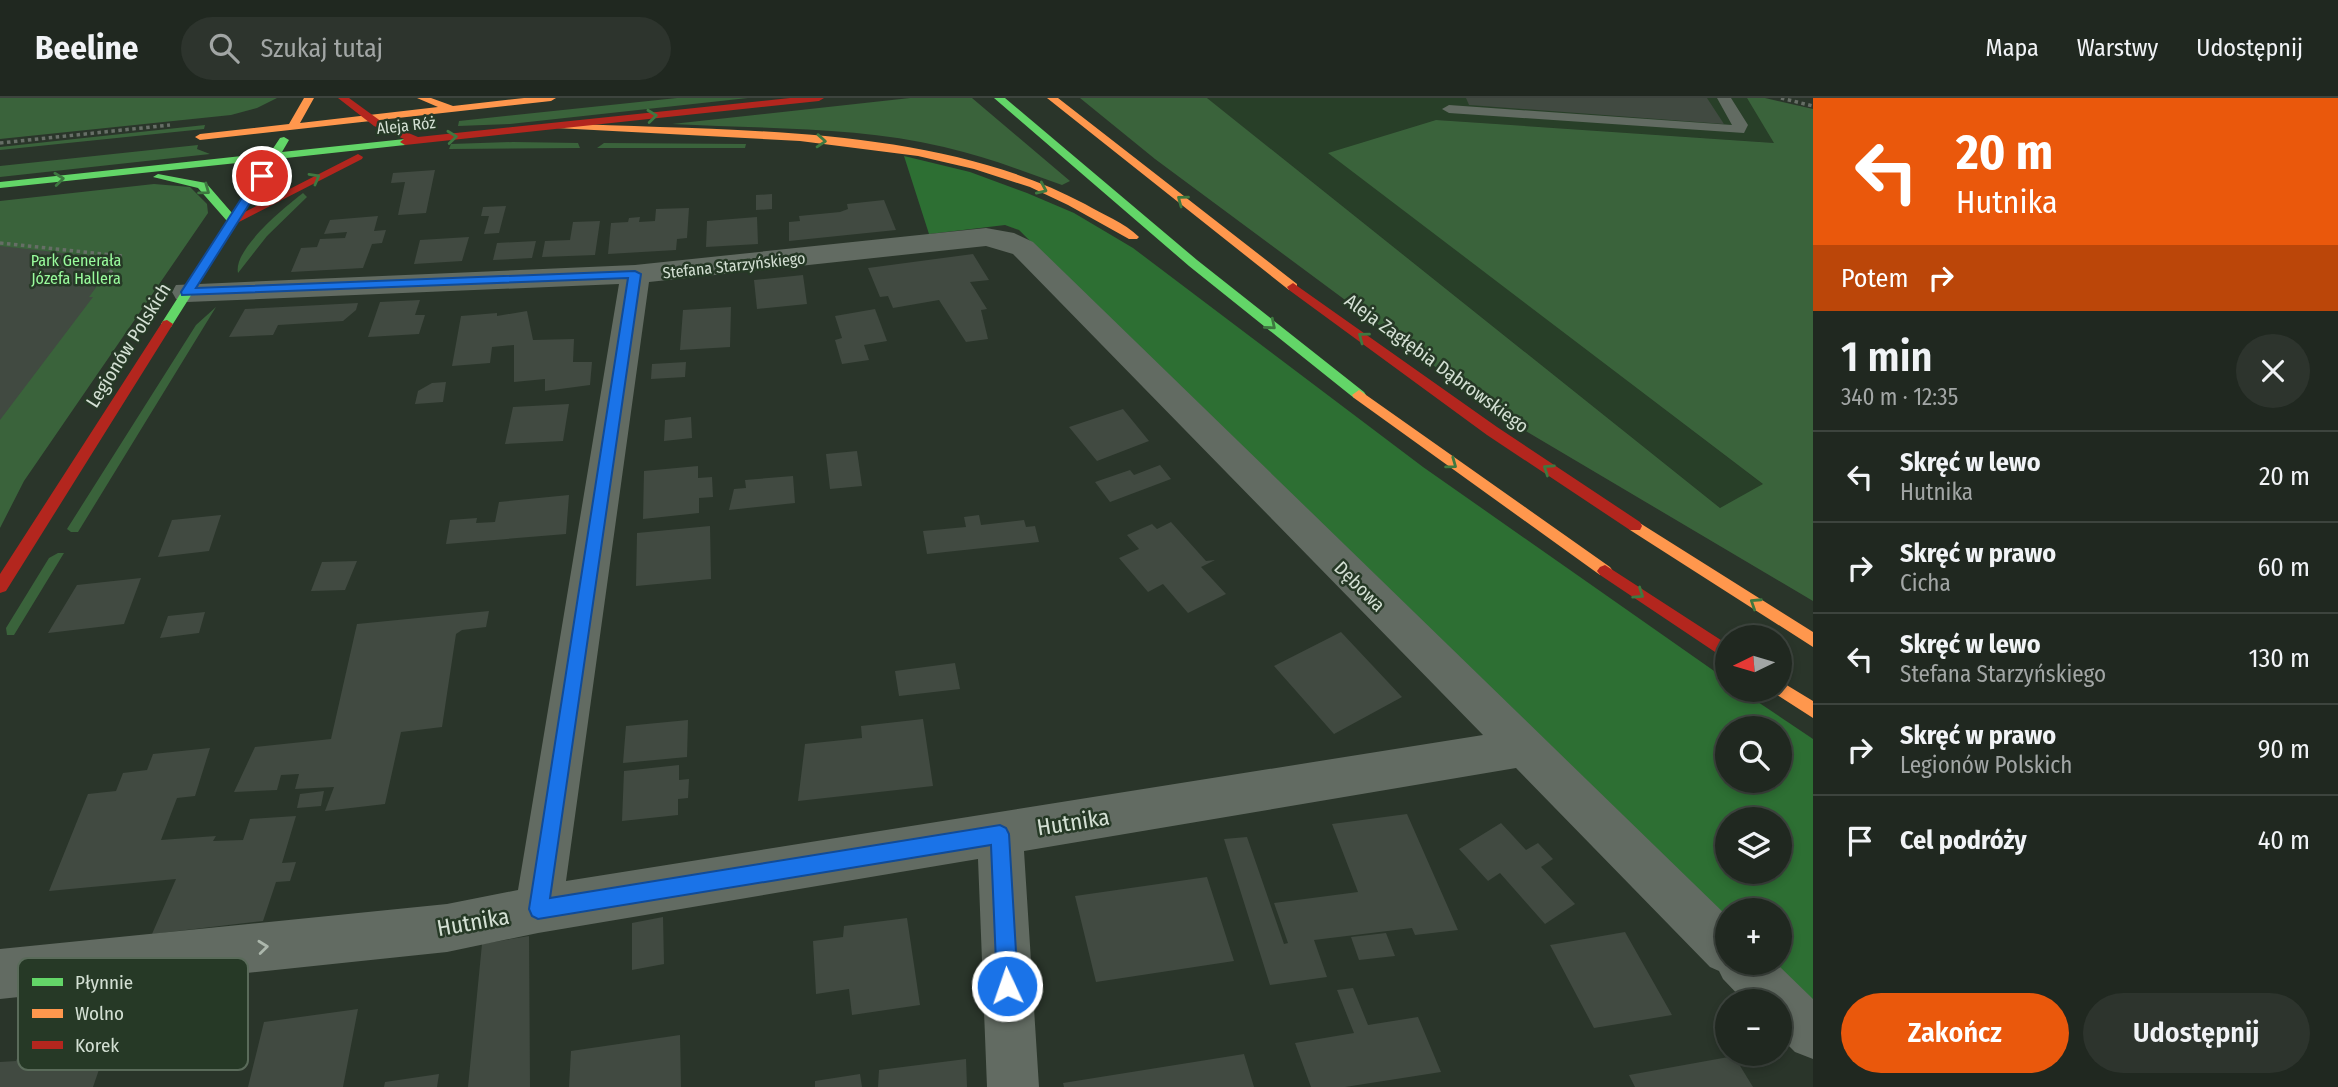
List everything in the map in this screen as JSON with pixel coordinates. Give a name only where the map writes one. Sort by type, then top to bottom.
[{"type":"main road","name":"Legionów Polskich","points":[[0,587],[275,156],[309,98]]},
{"type":"main road","points":[[343,98],[384,129],[417,141]]},
{"type":"main road","points":[[422,98],[452,109]]},
{"type":"main road","name":"Aleja Róż","points":[[292,127],[551,98]]},
{"type":"main road","name":"Aleja Róż","points":[[0,185],[817,98]]},
{"type":"main road","points":[[999,98],[1089,176],[1312,359],[1448,461],[1715,645]]},
{"type":"main road","name":"Aleja Zagłębia Dąbrowskiego","points":[[1052,98],[1135,165],[1445,399],[1605,507],[1813,640]]},
{"type":"main road","points":[[560,126],[869,145],[935,156],[1035,185],[1084,208],[1219,282]]},
{"type":"main road","points":[[182,131],[292,127]]},
{"type":"main road","points":[[117,172],[202,185],[233,221],[384,145]]},
{"type":"main road","points":[[1792,696],[1813,710]]},
{"type":"street","name":"Stefana Starzyńskiego","points":[[187,292],[635,274],[986,237]]},
{"type":"street","name":"Dębowa","points":[[986,237],[1004,239],[1023,248],[1715,938]]},
{"type":"street","points":[[538,909],[635,274]]},
{"type":"street","name":"Hutnika","points":[[155,958],[447,928],[538,909],[1522,748]]},
{"type":"street","points":[[1000,834],[1013,1087]]},
{"type":"street","name":"Hutnika","points":[[0,974],[18,972]]},
{"type":"street","points":[[1753,975],[1767,989]]},
{"type":"street","points":[[1792,1014],[1813,1034]]},
{"type":"lane","points":[[1449,109],[1739,130],[1740,125],[1724,98]]},
{"type":"path","points":[[1781,98],[1813,106]]},
{"type":"path","points":[[0,143],[182,131]]},
{"type":"path","points":[[0,243],[122,256],[103,283]]},
{"type":"shaded area","points":[[1207,98],[1747,98],[1775,143],[1436,120],[1329,153],[1764,485],[1720,508]]},
{"type":"green space","points":[[0,98],[277,98],[257,108],[231,115],[0,139]]},
{"type":"green space","points":[[677,98],[748,98],[510,124],[458,126],[459,121]]},
{"type":"green space","points":[[910,98],[972,98],[1070,181],[1062,185],[959,151],[877,135],[672,124]]},
{"type":"green space","points":[[1080,98],[1207,98],[1720,508],[1763,484],[1328,153],[1436,120],[1774,143],[1747,98],[1765,98],[1813,109],[1813,601],[1507,420],[1155,159]]},
{"type":"green space","points":[[205,125],[204,129],[0,150],[0,147]]},
{"type":"green space","points":[[578,143],[580,148],[449,149],[451,144]]},
{"type":"green space","points":[[604,143],[746,144],[745,148],[597,148]]},
{"type":"green space","points":[[198,145],[197,149],[210,154],[0,177],[0,166]]},
{"type":"green space","points":[[904,156],[970,172],[1027,193],[1074,213],[1133,248],[1423,467],[1715,672],[1715,702],[1758,702],[1779,716],[1715,716],[1715,793],[1792,793],[1792,725],[1813,739],[1813,1008],[1779,975],[1792,975],[1792,898],[1715,898],[1715,913],[1527,732],[1019,230],[1005,225],[929,234]]},
{"type":"green space","name":"Park Generała Józefa Hallera","points":[[154,184],[190,187],[207,204],[208,213],[24,481],[0,528],[0,201]]},
{"type":"green space","points":[[303,193],[307,197],[267,236],[238,273],[239,263],[252,241],[273,218]]},
{"type":"green space","points":[[216,307],[78,532],[71,532],[67,529],[196,325]]},
{"type":"green space","points":[[64,553],[14,635],[7,635],[6,628],[49,558]]},
{"type":"building","points":[[1466,98],[1707,98],[1724,124],[1469,105]]},
{"type":"building","points":[[435,170],[426,213],[398,215],[405,182],[391,183],[393,173]]},
{"type":"building","points":[[772,194],[772,209],[756,210],[756,195]]},
{"type":"building","points":[[884,200],[896,230],[789,241],[789,222],[800,221],[799,216],[840,212],[848,209],[847,204]]},
{"type":"building","points":[[506,206],[499,233],[484,234],[489,216],[481,216],[483,207]]},
{"type":"building","points":[[689,208],[687,238],[677,239],[676,250],[608,254],[611,223],[628,222],[629,218],[640,217],[639,222],[655,221],[656,209]]},
{"type":"building","points":[[378,216],[374,231],[386,230],[382,243],[372,244],[363,268],[291,272],[301,248],[317,247],[320,239],[345,238],[347,232],[324,234],[330,220]]},
{"type":"building","points":[[757,217],[758,244],[706,247],[707,221]]},
{"type":"building","points":[[600,221],[595,255],[542,257],[545,241],[570,240],[573,222]]},
{"type":"building","points":[[469,237],[462,261],[414,264],[420,240]]},
{"type":"building","points":[[536,241],[532,258],[493,260],[497,243]]},
{"type":"building","points":[[0,246],[117,259],[89,297],[93,297],[0,420]]},
{"type":"building","points":[[973,254],[989,280],[970,282],[987,309],[981,310],[988,339],[966,342],[939,300],[893,308],[888,296],[880,297],[868,268]]},
{"type":"building","points":[[803,275],[807,304],[757,309],[754,280]]},
{"type":"building","points":[[420,300],[415,315],[425,315],[419,334],[368,337],[380,302]]},
{"type":"building","points":[[358,303],[356,310],[343,321],[278,325],[273,335],[229,337],[245,309]]},
{"type":"building","points":[[731,307],[730,347],[680,350],[683,310]]},
{"type":"building","points":[[875,309],[887,341],[864,345],[869,360],[842,364],[835,340],[842,338],[835,316]]},
{"type":"building","points":[[527,311],[533,340],[574,339],[573,362],[592,362],[590,385],[545,391],[545,379],[514,382],[514,345],[492,347],[490,363],[452,366],[461,316],[497,313],[497,316]]},
{"type":"building","points":[[686,362],[685,377],[651,379],[652,364]]},
{"type":"building","points":[[446,382],[443,402],[415,404],[418,391],[432,383]]},
{"type":"building","points":[[569,404],[563,441],[505,444],[513,407]]},
{"type":"building","points":[[1123,409],[1149,441],[1097,461],[1069,427]]},
{"type":"building","points":[[691,417],[692,438],[664,441],[665,420]]},
{"type":"building","points":[[857,451],[862,486],[830,489],[826,454]]},
{"type":"building","points":[[1160,465],[1171,479],[1110,502],[1095,482],[1130,470],[1134,475]]},
{"type":"building","points":[[698,466],[698,478],[712,477],[713,497],[699,498],[699,513],[643,519],[644,471]]},
{"type":"building","points":[[793,476],[795,503],[729,510],[734,489],[746,488],[745,480]]},
{"type":"building","points":[[569,495],[566,534],[446,544],[450,520],[477,518],[476,523],[495,522],[499,502]]},
{"type":"building","points":[[221,515],[209,551],[158,557],[172,520]]},
{"type":"building","points":[[979,515],[981,525],[1024,520],[1026,527],[1035,526],[1039,542],[927,554],[923,531],[966,527],[964,517]]},
{"type":"building","points":[[1171,522],[1206,561],[1215,560],[1201,567],[1226,594],[1188,613],[1163,584],[1148,592],[1119,558],[1139,549],[1127,535],[1152,524],[1157,529]]},
{"type":"building","points":[[710,526],[711,579],[636,586],[637,533]]},
{"type":"building","points":[[357,561],[345,590],[311,591],[322,562]]},
{"type":"building","points":[[141,578],[124,624],[48,633],[77,585]]},
{"type":"building","points":[[489,611],[486,627],[462,630],[456,634],[442,727],[401,732],[385,804],[325,811],[334,787],[295,789],[299,774],[281,775],[277,790],[234,792],[255,747],[331,739],[357,624]]},
{"type":"building","points":[[205,612],[199,633],[160,638],[168,616]]},
{"type":"building","points":[[1341,632],[1402,697],[1334,734],[1274,666]]},
{"type":"building","points":[[955,663],[960,689],[899,696],[895,671]]},
{"type":"building","points":[[923,719],[933,786],[798,801],[805,744],[862,738],[861,726]]},
{"type":"building","points":[[688,720],[687,757],[623,763],[626,726]]},
{"type":"building","points":[[210,748],[195,796],[177,798],[161,840],[216,836],[213,841],[243,840],[250,819],[296,816],[282,863],[296,862],[290,881],[276,882],[263,921],[152,934],[176,879],[49,891],[88,794],[116,791],[123,773],[147,770],[153,754]]},
{"type":"building","points":[[679,765],[679,780],[689,779],[688,798],[678,799],[678,815],[622,821],[624,771]]},
{"type":"building","points":[[324,791],[321,806],[297,808],[300,794]]},
{"type":"building","points":[[1407,814],[1458,930],[1415,935],[1412,928],[1314,940],[1327,977],[1270,985],[1224,839],[1247,837],[1284,944],[1288,943],[1274,903],[1358,892],[1332,824]]},
{"type":"building","points":[[1501,823],[1526,850],[1538,843],[1553,859],[1541,867],[1575,904],[1545,924],[1500,873],[1488,881],[1459,849]]},
{"type":"building","points":[[1207,877],[1234,961],[1096,982],[1075,896]]},
{"type":"building","points":[[663,917],[664,964],[632,970],[632,923]]},
{"type":"building","points":[[907,918],[920,1005],[852,1015],[849,989],[816,994],[813,941],[843,937],[844,926]]},
{"type":"building","points":[[1625,932],[1672,1015],[1594,1028],[1550,945]]},
{"type":"building","points":[[1386,933],[1395,956],[1359,960],[1351,937]]},
{"type":"building","points":[[529,936],[530,1087],[468,1087],[482,944]]},
{"type":"building","points":[[1353,988],[1368,1025],[1418,1017],[1441,1072],[1345,1087],[1311,1087],[1295,1043],[1354,1033],[1337,990]]},
{"type":"building","points":[[358,1009],[343,1087],[248,1087],[264,1022]]},
{"type":"building","points":[[680,1035],[681,1087],[569,1087],[571,1051]]},
{"type":"building","points":[[1244,1054],[1254,1087],[1064,1087],[1063,1083]]},
{"type":"building","points":[[18,1056],[18,1070],[99,1070],[93,1087],[0,1087],[0,1062],[16,1061]]},
{"type":"building","points":[[966,1059],[967,1087],[878,1087],[879,1070]]},
{"type":"building","points":[[1715,1059],[1715,1066],[1740,1066],[1753,1087],[1635,1087],[1629,1075]]},
{"type":"building","points":[[439,1074],[437,1087],[384,1087],[385,1082]]},
{"type":"building","points":[[860,1074],[862,1087],[815,1087],[815,1081]]},
{"type":"traffic: fast","points":[[999,98],[1193,263],[1359,395]]},
{"type":"traffic: fast","points":[[167,324],[284,140]]},
{"type":"traffic: fast","points":[[0,185],[405,142]]},
{"type":"traffic: fast","points":[[158,177],[202,185],[233,221]]},
{"type":"traffic: slow","points":[[292,127],[309,98]]},
{"type":"traffic: slow","points":[[422,98],[452,109]]},
{"type":"traffic: slow","points":[[200,137],[551,98]]},
{"type":"traffic: slow","points":[[1052,98],[1293,287]]},
{"type":"traffic: slow","points":[[560,126],[800,138],[918,153],[977,167],[1047,190],[1133,237]]},
{"type":"traffic: slow","points":[[1359,395],[1605,571]]},
{"type":"traffic: slow","points":[[1635,526],[1813,640]]},
{"type":"traffic: slow","points":[[1792,696],[1813,710]]},
{"type":"traffic: jam","points":[[343,98],[378,124],[417,141]]},
{"type":"traffic: jam","points":[[405,142],[819,98]]},
{"type":"traffic: jam","points":[[235,220],[358,157]]},
{"type":"traffic: jam","points":[[1293,287],[1492,431],[1635,526]]},
{"type":"traffic: jam","points":[[0,587],[167,324]]},
{"type":"traffic: jam","points":[[1605,571],[1715,645]]},
{"type":"route","points":[[262,176],[187,292],[635,274],[538,909],[1000,834],[1007,986]]}]
